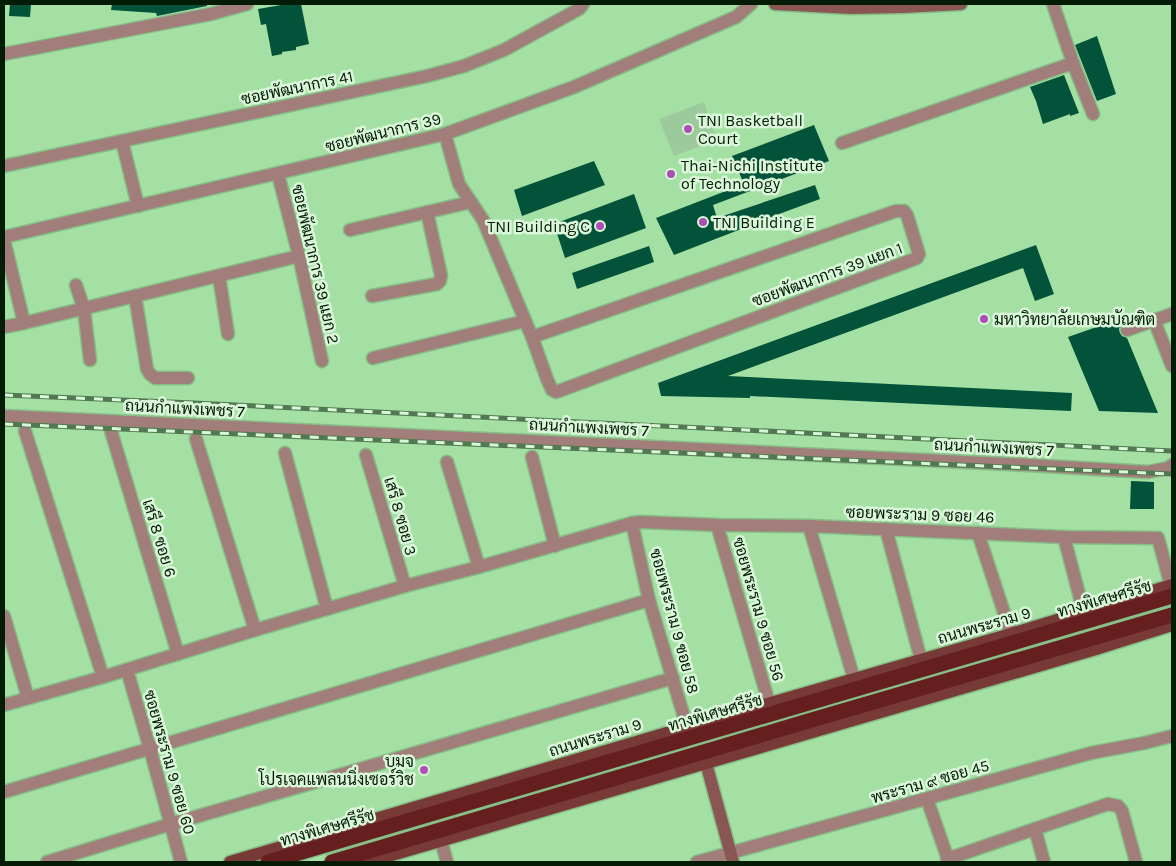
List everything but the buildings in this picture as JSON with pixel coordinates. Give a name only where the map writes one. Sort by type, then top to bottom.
[{"type":"highway","name":"ทางพิเศษศรีรัช","points":[[268,862],[1172,589]]},
{"type":"highway","points":[[332,862],[1172,615]]},
{"type":"main road","points":[[774,4],[851,8],[961,4]]},
{"type":"main road","name":"ถนนพระราม 9","points":[[230,862],[686,727],[1172,589]]},
{"type":"main road","points":[[368,862],[1172,626]]},
{"type":"main road","points":[[706,762],[732,858]]},
{"type":"street","points":[[4,54],[211,14],[247,4]]},
{"type":"street","name":"ซอยพัฒนาการ 41","points":[[4,166],[427,76],[464,66],[504,50],[579,10],[583,4]]},
{"type":"street","name":"ซอยพัฒนาการ 39","points":[[4,239],[445,134],[574,87],[736,17],[751,4]]},
{"type":"street","points":[[1053,4],[1073,64],[1093,114]]},
{"type":"street","points":[[842,143],[1073,64]]},
{"type":"street","name":"ซอยพัฒนาการ 39 แยก 1","points":[[445,134],[459,184],[483,220],[532,337],[547,379],[552,390],[556,392],[918,258],[919,254],[907,215],[904,211],[896,211],[532,337]]},
{"type":"street","points":[[122,141],[138,206]]},
{"type":"street","name":"ซอยพัฒนาการ 39 แยก 2","points":[[278,174],[299,256],[322,361]]},
{"type":"street","points":[[350,230],[471,202]]},
{"type":"street","points":[[372,296],[437,284],[440,281],[441,275],[427,212]]},
{"type":"street","points":[[4,239],[24,324]]},
{"type":"street","points":[[4,327],[24,324],[299,256]]},
{"type":"street","points":[[219,276],[228,334]]},
{"type":"street","points":[[76,285],[84,309],[90,360]]},
{"type":"street","points":[[136,296],[150,374],[156,378],[188,378]]},
{"type":"street","points":[[1127,330],[1172,314]]},
{"type":"street","points":[[1154,320],[1172,366]]},
{"type":"street","points":[[373,358],[525,321]]},
{"type":"street","name":"ถนนกำแพงเพชร 7","points":[[4,416],[1020,464],[1148,472],[1168,468],[1172,465]]},
{"type":"street","name":"เสรี 8 ซอย 6","points":[[111,430],[178,654]]},
{"type":"street","points":[[25,431],[104,677]]},
{"type":"street","points":[[196,439],[255,630]]},
{"type":"street","points":[[285,453],[327,609]]},
{"type":"street","name":"เสรี 8 ซอย 3","points":[[366,455],[405,586]]},
{"type":"street","points":[[532,457],[555,546]]},
{"type":"street","points":[[446,462],[479,567]]},
{"type":"street","name":"ซอยพระราม 9 ซอย 46","points":[[4,705],[104,677],[405,586],[555,546],[632,523],[809,526],[1064,537],[1158,538],[1172,589]]},
{"type":"street","name":"ซอยพระราม 9 ซอย 58","points":[[632,523],[650,600],[686,727]]},
{"type":"street","name":"ซอยพระราม 9 ซอย 56","points":[[717,525],[769,703]]},
{"type":"street","points":[[809,526],[854,679]]},
{"type":"street","points":[[886,529],[921,660]]},
{"type":"street","points":[[978,533],[1011,634]]},
{"type":"street","points":[[1064,537],[1084,613]]},
{"type":"street","points":[[4,792],[650,600]]},
{"type":"street","points":[[4,616],[28,698]]},
{"type":"street","name":"ซอยพระราม 9 ซอย 60","points":[[127,670],[181,862]]},
{"type":"street","points":[[48,862],[171,824],[673,678]]},
{"type":"street","name":"พระราม ๙ ซอย 45","points":[[697,862],[732,858],[927,799],[1091,753],[1172,736]]},
{"type":"street","points":[[927,799],[948,861],[1108,804],[1118,806],[1122,811],[1136,862]]},
{"type":"street","points":[[1035,829],[1044,862]]},
{"type":"street","points":[[441,841],[447,862]]},
{"type":"green space","name":"TNI Basketball Court","points":[[704,102],[717,140],[674,156],[659,119]]},
{"type":"railway","points":[[4,395],[1172,451]]},
{"type":"railway","points":[[4,424],[1172,474]]},
{"type":"place","name":"TNI Basketball Court","points":[[688,129]]},
{"type":"place","name":"Thai-Nichi Institute of Technology","points":[[671,174]]},
{"type":"place","name":"TNI Building E","points":[[703,222]]},
{"type":"place","name":"TNI Building C","points":[[600,226]]},
{"type":"place","name":"มหาวิทยาลัยเกษมบัณฑิต","points":[[984,319]]},
{"type":"place","name":"บมจ โปรเจคแพลนนิ่งเซอร์วิช","points":[[424,770]]}]
